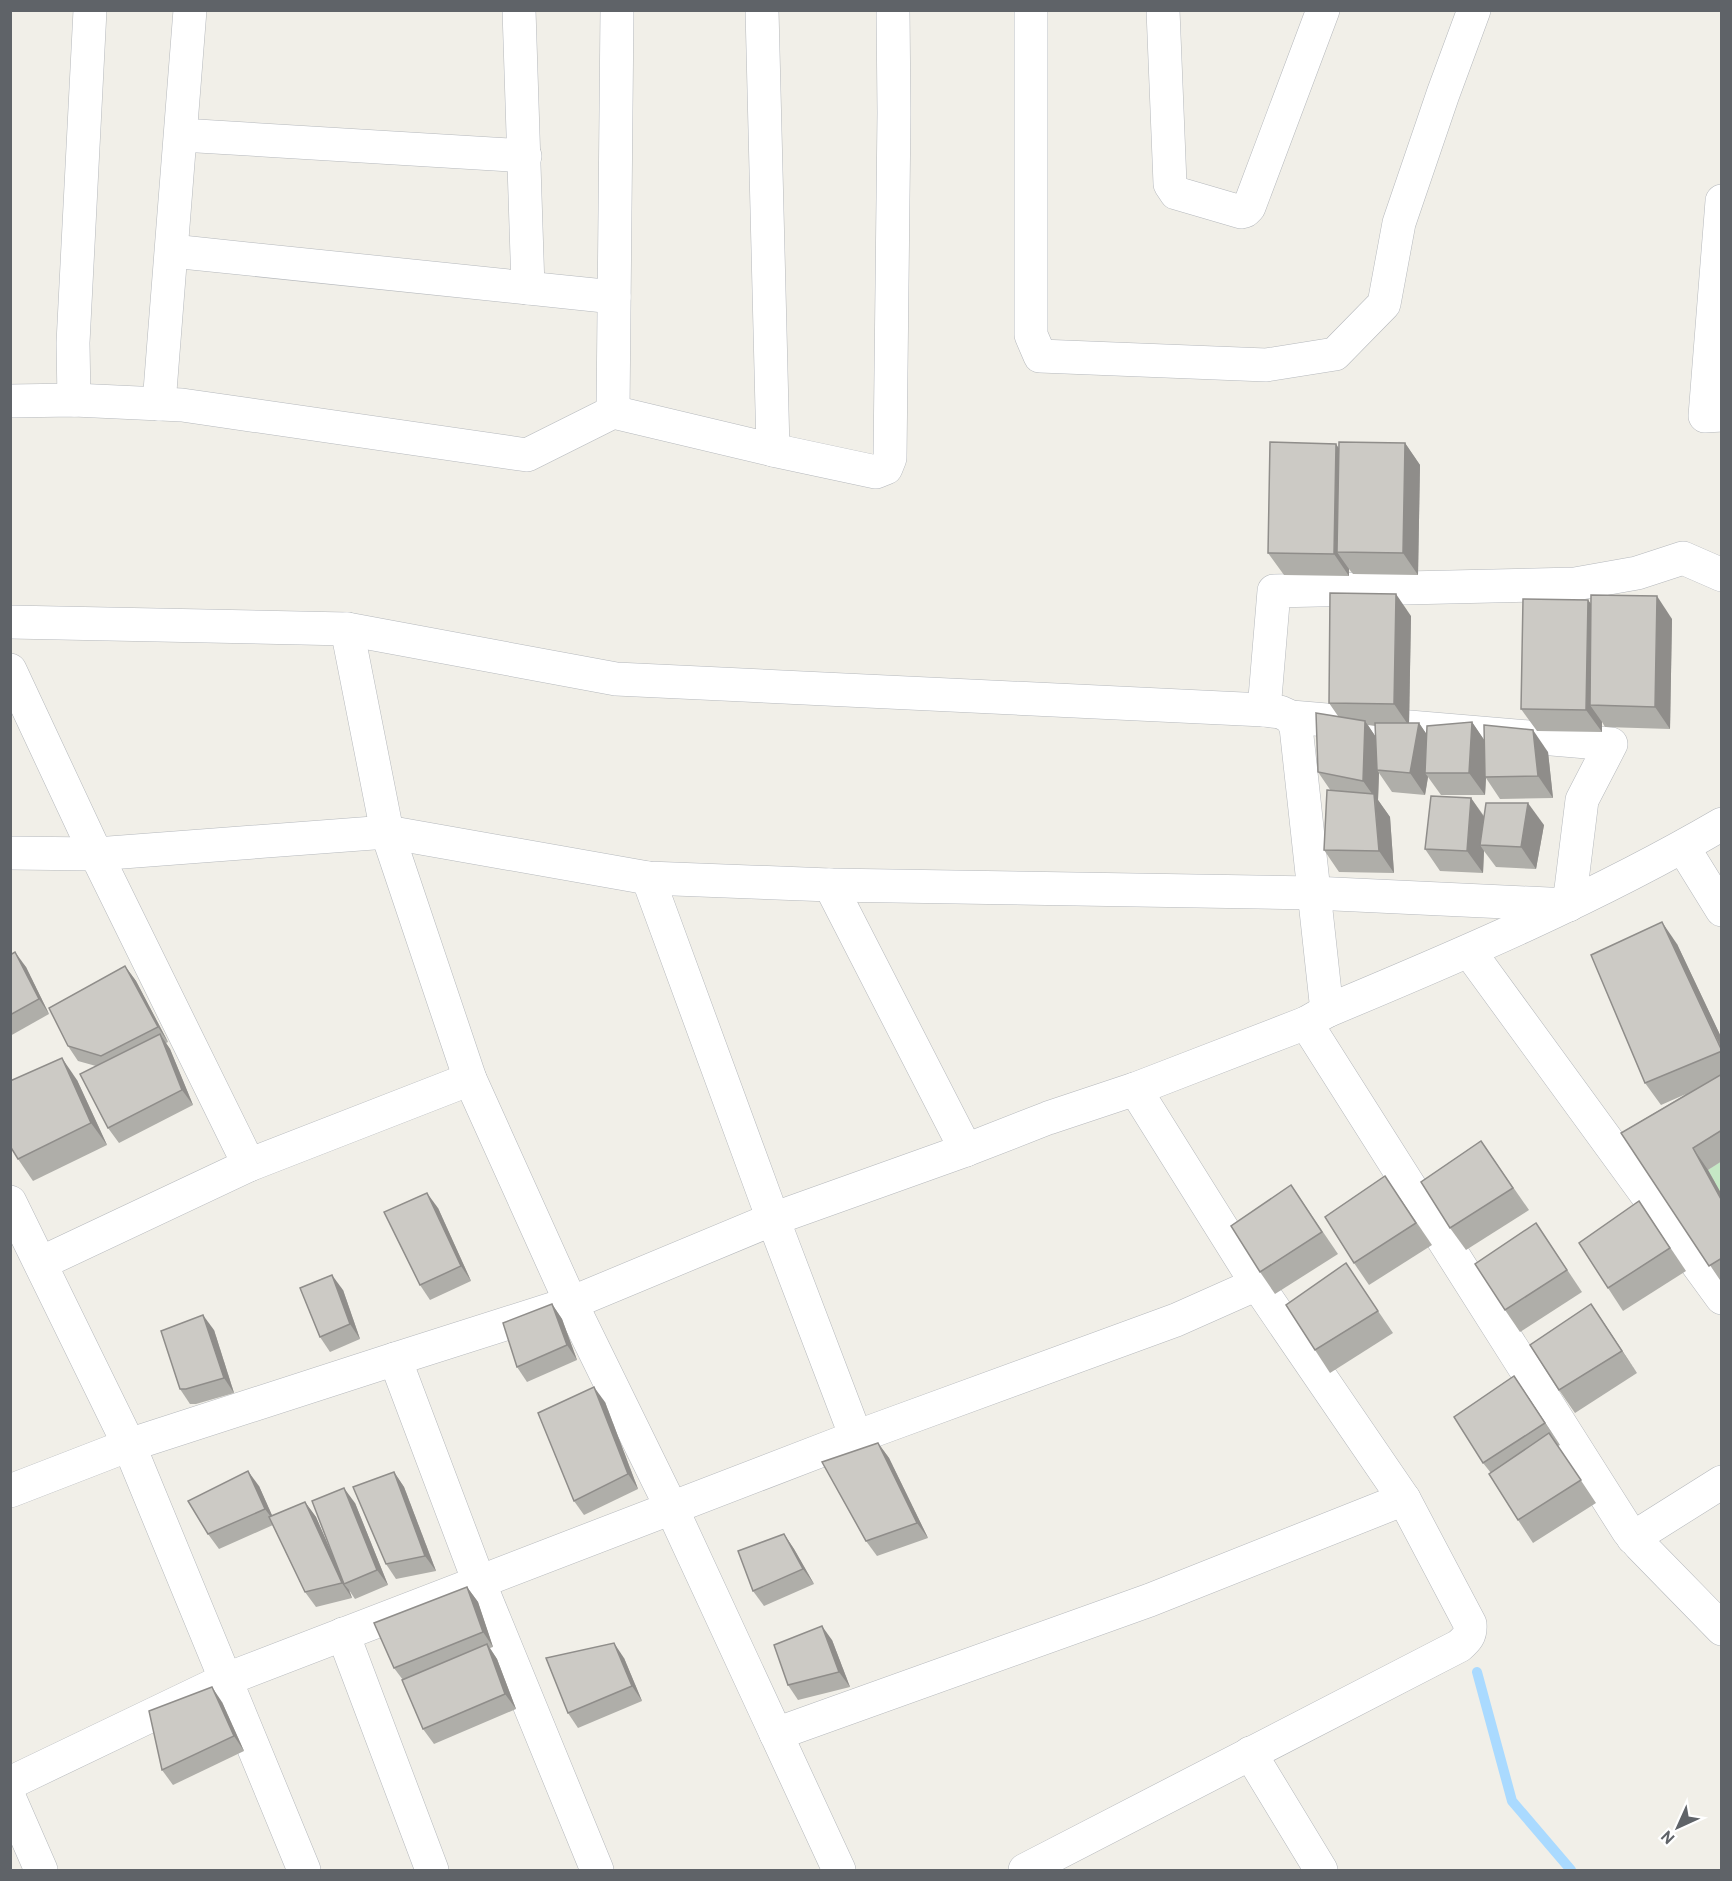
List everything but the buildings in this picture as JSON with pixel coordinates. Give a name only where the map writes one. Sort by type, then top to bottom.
[{"type":"street","points":[[74,400],[73,343],[90,10]]},
{"type":"street","points":[[159,404],[190,10]]},
{"type":"street","points":[[519,10],[528,288]]},
{"type":"street","points":[[613,412],[617,10]]},
{"type":"street","points":[[762,10],[773,450]]},
{"type":"street","points":[[10,401],[74,400],[182,405],[527,455],[613,412],[876,472],[886,468],[890,458],[893,10]]},
{"type":"street","points":[[1031,10],[1031,335],[1040,356],[1266,365],[1335,354],[1384,304],[1399,222],[1474,10]]},
{"type":"street","points":[[1163,10],[1170,184],[1176,193],[1241,212],[1249,207],[1323,10]]},
{"type":"street","points":[[181,135],[525,156]]},
{"type":"street","points":[[1722,201],[1705,416],[1722,415]]},
{"type":"street","points":[[172,251],[614,297]]},
{"type":"street","points":[[1278,714],[1274,591],[1575,584],[1637,573],[1683,558],[1722,575]]},
{"type":"street","points":[[10,622],[347,629],[616,679],[1278,714],[1611,744],[1582,800],[1569,905]]},
{"type":"street","points":[[347,629],[387,832],[470,1079],[571,1303],[672,1509],[839,1870]]},
{"type":"street","points":[[10,670],[96,854],[249,1165]]},
{"type":"street","points":[[1278,714],[1296,727],[1313,892],[1316,1017],[1633,1538],[1722,1629]]},
{"type":"street","points":[[10,1491],[129,1445],[571,1303],[773,1219],[1048,1118],[1135,1089],[1316,1017],[1469,951],[1569,905],[1683,847],[1722,824]]},
{"type":"street","points":[[10,853],[96,854],[387,832],[648,878],[830,885],[1313,892],[1569,905]]},
{"type":"street","points":[[1683,847],[1722,910]]},
{"type":"street","points":[[648,878],[856,1437]]},
{"type":"street","points":[[830,885],[966,1150]]},
{"type":"street","points":[[1469,951],[1722,1298]]},
{"type":"street","points":[[41,1263],[249,1165],[470,1079]]},
{"type":"street","points":[[1025,1870],[1459,1646],[1470,1632],[1470,1624],[1404,1499],[1257,1284],[1135,1089]]},
{"type":"street","points":[[10,1202],[129,1445],[304,1870]]},
{"type":"street","points":[[10,1783],[226,1679],[856,1437],[1176,1320],[1257,1284]]},
{"type":"street","points":[[395,1359],[479,1582],[597,1870]]},
{"type":"street","points":[[1633,1538],[1722,1482]]},
{"type":"street","points":[[776,1734],[1150,1599],[1404,1499]]},
{"type":"street","points":[[343,1634],[432,1870]]},
{"type":"street","points":[[1250,1753],[1321,1870]]},
{"type":"street","points":[[10,1799],[41,1870]]},
{"type":"green space","points":[[1721,1161],[1721,1195],[1708,1170]]},
{"type":"waterway","points":[[1477,1672],[1512,1801],[1571,1870]]}]
